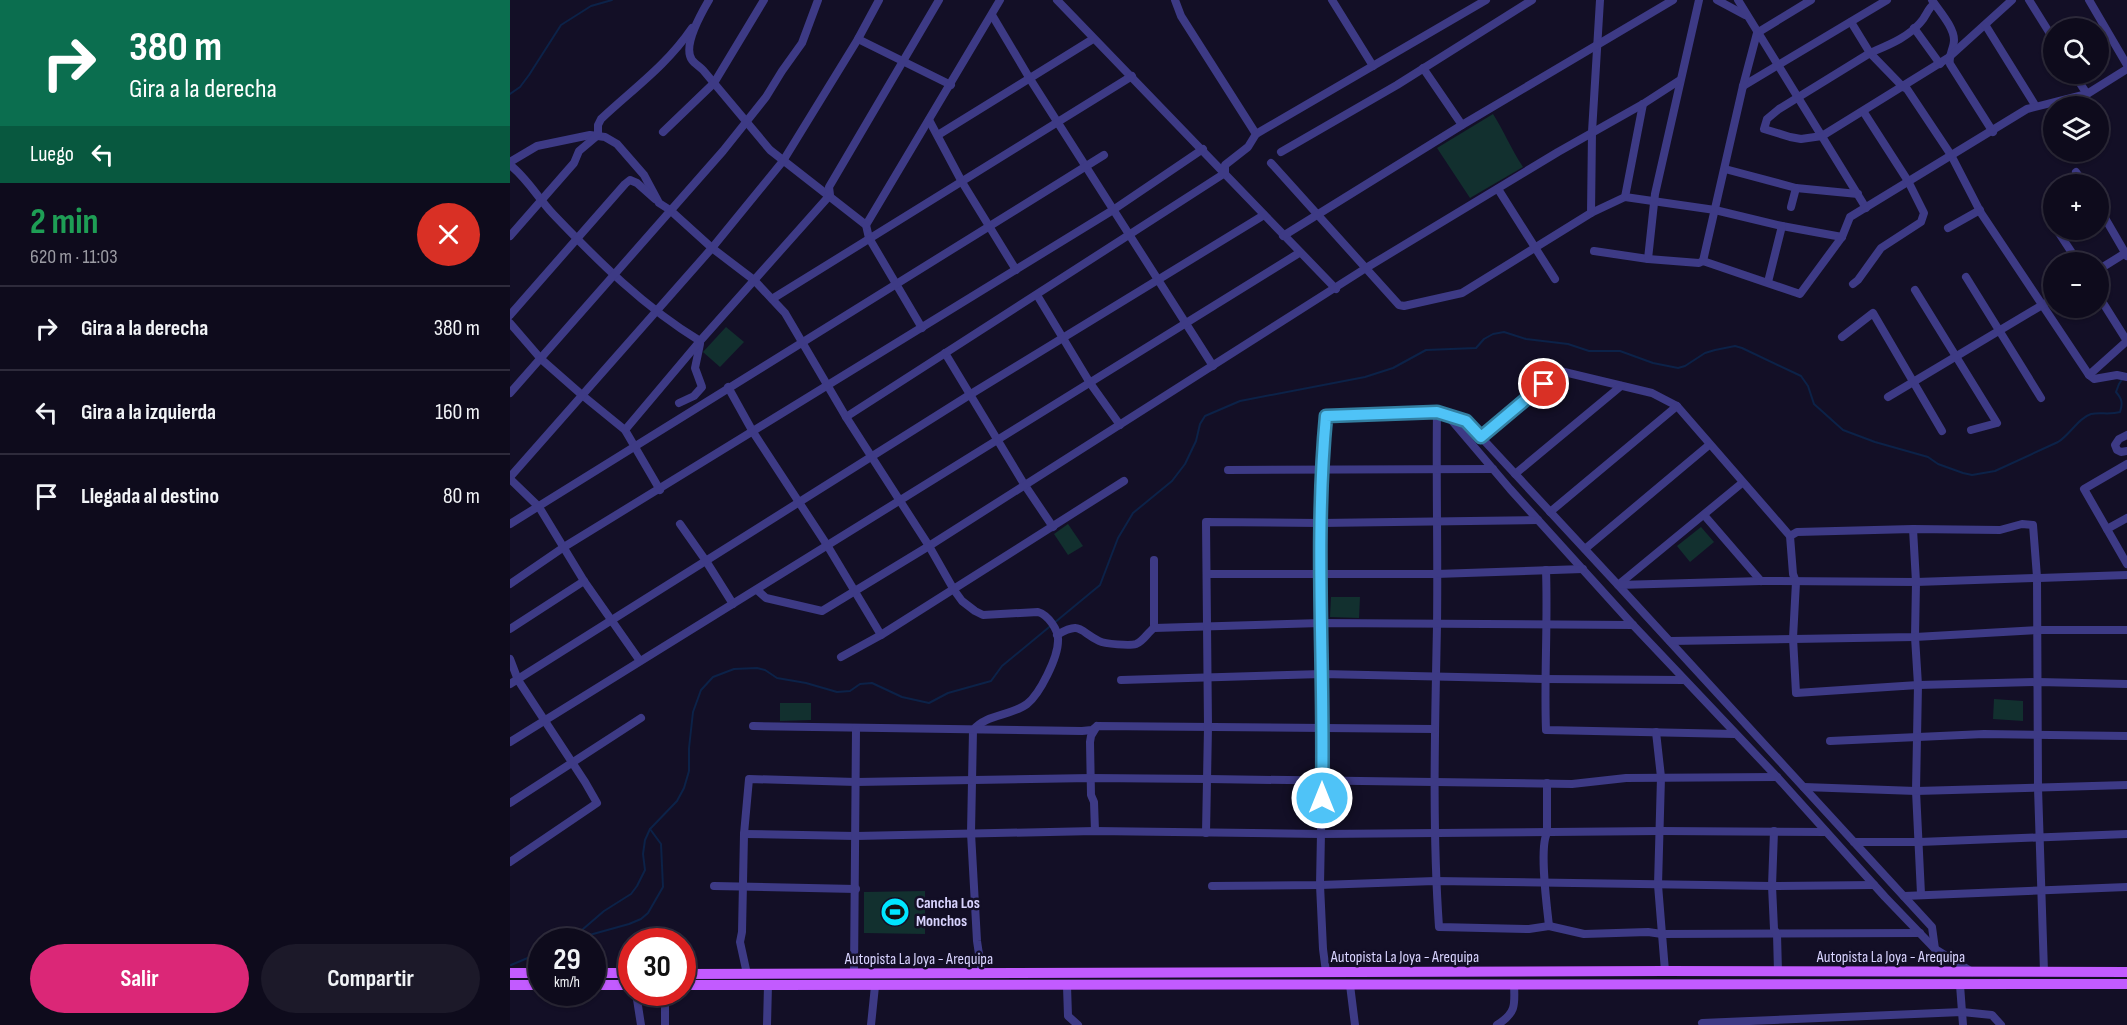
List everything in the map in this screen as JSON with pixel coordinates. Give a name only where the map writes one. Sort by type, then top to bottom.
[{"type":"main road","name":"Autopista La Joya - Arequipa","points":[[696,974],[2127,972]]},
{"type":"main road","points":[[510,973],[528,973]]},
{"type":"main road","name":"Autopista La Joya - Arequipa","points":[[696,985],[2127,984]]},
{"type":"main road","points":[[510,985],[528,985]]},
{"type":"street","points":[[598,135],[598,125],[601,119],[680,46],[709,0]]},
{"type":"street","points":[[663,132],[714,83],[764,0]]},
{"type":"street","points":[[510,393],[723,151],[766,97],[802,43],[818,0]]},
{"type":"street","points":[[640,661],[584,581],[539,507],[510,478],[712,248],[783,162],[858,39],[879,0]]},
{"type":"street","points":[[625,430],[700,341],[830,195],[829,187],[939,0]]},
{"type":"street","points":[[922,328],[868,238],[866,225],[1000,0]]},
{"type":"street","points":[[1057,0],[1336,289]]},
{"type":"street","points":[[1175,0],[1181,16],[1256,134]]},
{"type":"street","points":[[1332,0],[1373,66]]},
{"type":"street","points":[[1225,173],[1225,165],[1248,147],[1256,134],[1486,0]]},
{"type":"street","points":[[1281,152],[1397,86],[1532,0]]},
{"type":"street","points":[[1591,213],[1600,0]]},
{"type":"street","points":[[1283,236],[1462,125],[1673,0]]},
{"type":"street","points":[[1648,259],[1655,200],[1699,0]]},
{"type":"street","points":[[1717,0],[1748,17]]},
{"type":"street","points":[[1738,0],[1866,207]]},
{"type":"street","points":[[1703,261],[1757,33],[1811,0]]},
{"type":"street","points":[[1743,86],[1780,66],[1887,0]]},
{"type":"street","points":[[1993,132],[1950,64],[1948,58],[1954,42],[1953,35],[1933,2],[1926,15],[1914,28],[1898,40],[1870,53],[1798,96],[1767,119],[1764,129],[1801,139],[1822,136],[1940,64],[1948,58],[1986,26],[2012,0]]},
{"type":"street","points":[[2029,0],[2043,22]]},
{"type":"street","points":[[1594,251],[1648,259],[1699,263],[1703,261],[1800,294],[1842,237],[1850,217],[2035,105],[2087,94],[2127,67],[2089,0]]},
{"type":"street","points":[[992,15],[1030,79],[1213,366]]},
{"type":"street","points":[[696,21],[689,52],[692,60],[783,162],[830,195],[866,225]]},
{"type":"street","points":[[1851,22],[1870,53],[1906,89],[1951,155],[1980,210],[2089,375],[2094,379],[2117,375],[2127,376]]},
{"type":"street","points":[[1986,26],[2035,105]]},
{"type":"street","points":[[1914,28],[1940,64]]},
{"type":"street","points":[[858,39],[951,84]]},
{"type":"street","points":[[938,135],[1093,39]]},
{"type":"street","points":[[1423,68],[1462,125]]},
{"type":"street","points":[[772,299],[1132,76]]},
{"type":"street","points":[[757,590],[766,598],[822,611],[929,546],[1366,268],[1680,80]]},
{"type":"street","points":[[2080,84],[2087,94]]},
{"type":"street","points":[[1625,196],[1643,104]]},
{"type":"street","points":[[1853,284],[1881,248],[1921,222],[1924,213],[1908,181],[1863,111]]},
{"type":"street","points":[[929,120],[962,182],[1016,270]]},
{"type":"street","points":[[510,236],[574,163],[583,146],[598,135]]},
{"type":"street","points":[[659,203],[644,175],[625,152],[611,139],[598,135],[537,146],[510,164],[521,173],[541,201],[614,275],[656,312],[700,341]]},
{"type":"street","points":[[510,584],[564,548],[1113,210],[1203,149]]},
{"type":"street","points":[[510,524],[1104,154]]},
{"type":"street","points":[[1271,164],[1399,305],[1404,306],[1462,293],[1535,246],[1625,196],[1715,210],[1842,237]]},
{"type":"street","points":[[1725,169],[1796,188],[1858,195]]},
{"type":"street","points":[[846,417],[1225,173]]},
{"type":"street","points":[[510,315],[630,180],[637,183],[712,248],[754,280],[785,313],[846,417],[962,601],[983,615],[1038,612],[1043,614],[1057,635],[1058,640],[1052,662],[1035,696],[1020,708],[992,718],[973,730]]},
{"type":"street","points":[[1791,207],[1796,188]]},
{"type":"street","points":[[1498,189],[1555,279]]},
{"type":"street","points":[[1948,228],[1980,210]]},
{"type":"street","points":[[514,682],[971,394],[1264,215]]},
{"type":"street","points":[[2109,224],[2126,253],[2109,263]]},
{"type":"street","points":[[1768,282],[1782,226]]},
{"type":"street","points":[[510,742],[1299,253]]},
{"type":"street","points":[[1966,277],[2041,398]]},
{"type":"street","points":[[1915,290],[1997,423],[1971,430]]},
{"type":"street","points":[[1037,295],[1090,383],[1120,425]]},
{"type":"street","points":[[1888,397],[2042,304]]},
{"type":"street","points":[[2089,375],[2127,341],[2109,312]]},
{"type":"street","points":[[1842,337],[1874,314],[1942,432]]},
{"type":"street","points":[[510,323],[541,359],[625,430],[660,490]]},
{"type":"street","points":[[679,403],[694,396],[702,387],[695,368],[700,341]]},
{"type":"street","points":[[945,353],[1024,484],[1053,527]]},
{"type":"street","points":[[1481,437],[1560,371],[1652,393],[1677,406],[1790,536],[1793,574],[1796,582],[1792,638],[1796,693],[1918,685],[2038,682],[2127,684]]},
{"type":"street","points":[[1515,474],[1621,386]]},
{"type":"street","points":[[728,387],[753,432],[800,502],[881,635]]},
{"type":"street","points":[[1550,512],[1677,406]]},
{"type":"street","points":[[1437,412],[1437,623],[1434,729],[1438,927],[1529,929],[1549,926],[1584,934],[1648,932],[1662,934],[1920,933]]},
{"type":"street","points":[[1326,972],[1320,885],[1322,674],[1318,576],[1320,468],[1326,416],[1437,412],[1466,421],[1932,927],[1935,949]]},
{"type":"street","points":[[1447,415],[1633,625],[1777,777],[1874,885],[1935,949],[1972,972]]},
{"type":"street","points":[[2127,435],[2119,439],[2115,445],[2117,450],[2127,451]]},
{"type":"street","points":[[1585,549],[1709,445]]},
{"type":"street","points":[[2127,464],[2084,489],[2127,564]]},
{"type":"street","points":[[1228,470],[1493,469]]},
{"type":"street","points":[[841,657],[954,590],[1124,481]]},
{"type":"street","points":[[1618,585],[1742,483]]},
{"type":"street","points":[[1704,515],[1761,581]]},
{"type":"street","points":[[2107,529],[2127,518]]},
{"type":"street","points":[[1206,833],[1208,727],[1206,522],[1538,520]]},
{"type":"street","points":[[680,524],[733,604]]},
{"type":"street","points":[[1790,536],[1797,532],[1913,529],[2000,530],[2022,524],[2034,525],[2038,630],[2040,890],[2044,972]]},
{"type":"street","points":[[1913,529],[1918,685],[1916,791],[1921,894]]},
{"type":"street","points":[[1057,635],[1068,629],[1080,629],[1099,641],[1128,645],[1143,641],[1154,628],[1154,560]]},
{"type":"street","points":[[1207,574],[1318,576],[1583,569]]},
{"type":"street","points":[[1546,570],[1548,624],[1544,679],[1546,730],[1736,734]]},
{"type":"street","points":[[1618,585],[1761,581],[1916,582],[2127,575]]},
{"type":"street","points":[[510,629],[584,581]]},
{"type":"street","points":[[1154,628],[1321,623],[1633,625]]},
{"type":"street","points":[[1670,641],[1915,637],[2038,630],[2127,630]]},
{"type":"street","points":[[510,660],[514,682],[544,720],[597,803],[510,862]]},
{"type":"street","points":[[1121,680],[1322,674],[1683,680]]},
{"type":"street","points":[[510,803],[641,718]]},
{"type":"street","points":[[753,726],[1082,731],[1092,730],[1097,726],[1434,729]]},
{"type":"street","points":[[1095,831],[1090,742],[1097,726]]},
{"type":"street","points":[[854,974],[856,729]]},
{"type":"street","points":[[973,730],[971,832],[976,941],[982,974]]},
{"type":"street","points":[[1656,732],[1661,777],[1658,885],[1665,971]]},
{"type":"street","points":[[1830,741],[1984,734],[2127,736]]},
{"type":"street","points":[[747,974],[740,942],[744,834],[749,779],[972,782],[1091,778],[1572,784],[1605,779],[1661,777],[1777,777]]},
{"type":"street","points":[[1547,783],[1547,833],[1545,838],[1549,926]]},
{"type":"street","points":[[1804,787],[1916,791],[2127,784]]},
{"type":"street","points":[[744,834],[856,836],[1095,831],[1320,834],[1827,832]]},
{"type":"street","points":[[1774,831],[1772,886],[1778,972]]},
{"type":"street","points":[[1854,842],[1919,842],[2127,834]]},
{"type":"street","points":[[1212,886],[1436,881],[1658,885],[1874,885]]},
{"type":"street","points":[[714,886],[856,889]]},
{"type":"street","points":[[1904,896],[2127,886]]},
{"type":"street","points":[[767,1025],[768,985]]},
{"type":"street","points":[[1497,1025],[1511,1015],[1514,985]]},
{"type":"street","points":[[1960,985],[1963,1025]]},
{"type":"street","points":[[871,1025],[875,986]]},
{"type":"street","points":[[1068,986],[1068,1016],[1078,1025]]},
{"type":"street","points":[[1350,986],[1354,1025]]},
{"type":"street","points":[[638,1006],[641,1025]]},
{"type":"street","points":[[665,1006],[665,1025]]},
{"type":"street","points":[[1702,1025],[1702,1023],[1798,1018],[1833,1022],[1962,1012],[1992,1015],[2001,1025]]},
{"type":"green space","points":[[1493,114],[1523,167],[1470,198],[1437,148]]},
{"type":"green space","points":[[726,327],[744,342],[720,367],[703,352]]},
{"type":"green space","points":[[1068,524],[1083,546],[1068,555],[1054,534]]},
{"type":"green space","points":[[1701,527],[1714,542],[1690,562],[1677,546]]},
{"type":"green space","points":[[1331,597],[1360,597],[1359,618],[1330,617]]},
{"type":"green space","points":[[1994,699],[2023,701],[2023,721],[1993,719]]},
{"type":"green space","points":[[780,703],[811,703],[811,720],[780,721]]},
{"type":"green space","name":"Cancha Los Monchos","points":[[925,891],[925,934],[864,933],[864,892]]},
{"type":"waterway","points":[[510,94],[520,87],[529,75],[561,25],[591,6],[612,0]]},
{"type":"waterway","points":[[584,928],[604,911],[631,894],[637,886],[645,870],[643,854],[645,840],[650,829],[677,801],[684,788],[689,771],[693,712],[701,690],[713,677],[734,669],[757,668],[777,678],[837,692],[850,691],[860,684],[872,683],[902,697],[929,703],[948,693],[991,681],[1002,666],[1100,585],[1118,538],[1133,513],[1172,481],[1185,464],[1205,416],[1240,401],[1365,377],[1393,368],[1426,350],[1476,348],[1484,339],[1504,332],[1526,339],[1568,344],[1589,351],[1620,351],[1653,363],[1678,368],[1705,353],[1735,346],[1801,376],[1808,386],[1814,404],[1843,430],[1928,457],[1938,464],[1972,475],[1995,471],[2058,442],[2086,416],[2120,412],[2121,401],[2116,392],[2123,378]]},
{"type":"waterway","points":[[606,930],[641,919],[648,913],[663,887],[661,844],[650,829]]},
{"type":"waterway","points":[[511,965],[528,958]]},
{"type":"place","name":"Cancha Los Monchos","points":[[895,912]]},
{"type":"route","points":[[1322,798],[1322,674],[1318,576],[1320,468],[1326,416],[1437,412],[1466,421],[1481,437],[1544,384]]}]
